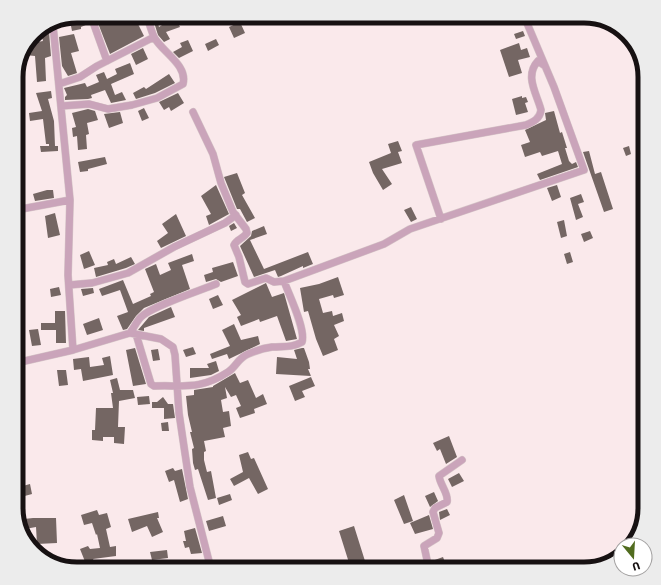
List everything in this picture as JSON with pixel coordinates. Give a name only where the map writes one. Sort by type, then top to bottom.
[{"type":"street","points":[[93,23],[108,60]]},
{"type":"street","points":[[61,106],[89,104],[108,109],[132,105],[157,98],[183,84],[184,77],[178,64],[163,50],[154,37],[149,23]]},
{"type":"street","points":[[193,112],[213,154],[221,183],[236,215],[246,229],[247,233],[236,241],[234,245],[239,257],[245,282],[248,284],[266,278],[274,282],[284,281],[384,244],[410,229],[584,170],[545,66],[527,23]]},
{"type":"street","points":[[53,28],[70,200],[69,285],[73,350]]},
{"type":"street","points":[[59,84],[80,77],[108,60],[154,37]]},
{"type":"street","points":[[441,219],[416,145],[526,125],[534,122],[540,115],[541,110],[532,81],[531,72],[538,61],[545,66]]},
{"type":"street","points":[[23,209],[70,200]]},
{"type":"street","points":[[69,285],[96,282],[128,272],[174,247],[225,223],[236,215]]},
{"type":"street","points":[[216,284],[170,302],[145,314],[138,320],[133,334],[151,384],[154,386],[201,386],[219,378],[233,368],[241,357],[247,354],[272,347],[286,347],[302,342],[303,338],[301,327],[284,281]]},
{"type":"street","points":[[23,361],[133,334],[161,339],[173,347],[176,355],[178,413],[190,487],[208,562]]},
{"type":"street","points":[[427,562],[424,546],[437,538],[439,533],[433,512],[435,508],[447,502],[448,499],[440,482],[439,476],[462,460]]},
{"type":"building","points":[[88,23],[81,27],[81,29],[72,31],[71,24]]},
{"type":"building","points":[[98,23],[138,23],[144,36],[110,54]]},
{"type":"building","points":[[154,23],[158,23],[159,27],[165,23],[185,23],[179,25],[180,27],[166,32],[170,39],[164,42],[158,35]]},
{"type":"building","points":[[240,23],[245,33],[234,38],[229,27]]},
{"type":"building","points":[[523,31],[525,36],[516,39],[514,34]]},
{"type":"building","points":[[49,32],[51,56],[45,58],[46,81],[37,82],[35,56],[28,55],[36,42],[43,41],[42,36]]},
{"type":"building","points":[[74,34],[79,51],[71,53],[77,73],[68,76],[62,66],[59,37]]},
{"type":"building","points":[[216,39],[219,45],[208,51],[205,44]]},
{"type":"building","points":[[188,40],[193,51],[179,58],[173,52],[182,47],[180,43]]},
{"type":"building","points":[[519,43],[521,50],[527,48],[530,57],[518,60],[522,73],[509,77],[500,50]]},
{"type":"building","points":[[143,48],[148,59],[136,65],[131,54]]},
{"type":"building","points":[[130,63],[134,74],[111,84],[115,95],[122,92],[126,100],[111,103],[105,90],[91,95],[92,98],[88,99],[65,100],[67,95],[64,88],[85,83],[87,87],[99,82],[96,75],[104,72],[107,79],[117,74],[115,69]]},
{"type":"building","points":[[169,74],[175,83],[155,93],[136,99],[133,93],[144,87],[146,89]]},
{"type":"building","points":[[51,91],[52,98],[48,99],[54,121],[55,146],[58,146],[58,151],[41,152],[40,146],[49,146],[49,144],[46,144],[43,119],[30,121],[29,113],[42,111],[36,93]]},
{"type":"building","points":[[178,93],[184,103],[171,111],[169,107],[164,110],[159,102]]},
{"type":"building","points":[[522,96],[522,98],[526,97],[528,102],[525,103],[528,112],[516,115],[512,99]]},
{"type":"building","points":[[144,108],[149,118],[142,121],[138,111]]},
{"type":"building","points":[[88,109],[95,111],[98,120],[87,123],[89,134],[86,135],[87,149],[78,150],[77,136],[73,137],[72,128],[76,127],[72,113]]},
{"type":"building","points":[[554,111],[560,133],[562,132],[567,148],[565,148],[569,161],[572,164],[576,162],[578,167],[540,180],[537,174],[562,164],[558,151],[542,156],[540,152],[525,157],[521,145],[530,142],[525,130],[546,120],[545,113]]},
{"type":"building","points":[[120,112],[123,123],[109,128],[104,114]]},
{"type":"building","points":[[398,141],[402,151],[398,152],[402,163],[382,169],[392,184],[383,190],[373,173],[369,162],[391,153],[388,144]]},
{"type":"building","points":[[629,146],[631,154],[626,156],[623,148]]},
{"type":"building","points":[[589,151],[595,174],[601,172],[613,209],[604,212],[583,152]]},
{"type":"building","points":[[105,157],[107,164],[88,169],[88,171],[80,172],[78,162]]},
{"type":"building","points":[[237,173],[245,193],[242,195],[255,218],[247,222],[240,209],[237,209],[224,177]]},
{"type":"building","points":[[216,185],[229,214],[209,225],[206,216],[211,214],[201,196]]},
{"type":"building","points":[[557,185],[561,197],[552,201],[547,188]]},
{"type":"building","points":[[53,190],[54,198],[35,201],[33,194]]},
{"type":"building","points":[[581,194],[584,202],[578,204],[583,217],[576,220],[570,198]]},
{"type":"building","points":[[411,207],[417,219],[411,222],[404,210]]},
{"type":"building","points":[[55,213],[60,235],[48,238],[45,216]]},
{"type":"building","points":[[176,214],[186,236],[161,248],[157,241],[168,233],[162,224]]},
{"type":"building","points":[[564,220],[567,236],[561,238],[557,222]]},
{"type":"building","points":[[234,223],[237,228],[231,231],[229,226]]},
{"type":"building","points":[[264,226],[267,234],[250,240],[264,269],[308,252],[313,264],[303,268],[303,266],[278,277],[275,270],[254,277],[240,246],[251,236],[252,231]]},
{"type":"building","points":[[590,231],[593,238],[584,242],[581,234]]},
{"type":"building","points":[[89,251],[95,265],[84,269],[80,255]]},
{"type":"building","points":[[570,252],[573,262],[567,264],[564,254]]},
{"type":"building","points":[[192,254],[194,261],[182,265],[190,289],[144,308],[127,329],[123,330],[117,316],[128,312],[120,290],[102,296],[99,289],[123,280],[133,304],[151,296],[150,294],[154,292],[145,269],[156,264],[160,275],[171,270],[168,263]]},
{"type":"building","points":[[131,257],[135,264],[96,277],[94,268],[108,265],[107,262],[114,259],[116,264]]},
{"type":"building","points":[[233,262],[238,276],[221,282],[216,279],[206,282],[204,275],[213,272],[212,268]]},
{"type":"building","points":[[338,277],[344,295],[334,298],[333,295],[319,299],[323,313],[332,311],[333,316],[342,313],[344,321],[334,325],[339,336],[334,339],[338,350],[323,356],[316,339],[308,311],[304,312],[300,288],[319,284]]},
{"type":"building","points":[[266,283],[272,297],[284,293],[297,339],[286,341],[277,316],[260,322],[259,319],[241,326],[237,317],[241,315],[232,300]]},
{"type":"building","points":[[59,287],[61,295],[51,297],[50,289]]},
{"type":"building","points":[[93,288],[94,293],[83,296],[81,289]]},
{"type":"building","points":[[218,295],[223,305],[213,309],[209,299]]},
{"type":"building","points":[[171,307],[175,317],[144,328],[144,331],[138,330],[149,317]]},
{"type":"building","points":[[55,311],[65,311],[66,343],[56,343],[56,330],[41,330],[41,323],[55,323]]},
{"type":"building","points":[[99,318],[103,330],[87,335],[83,324]]},
{"type":"building","points":[[234,324],[241,340],[258,336],[260,344],[229,359],[227,354],[212,359],[210,354],[230,346],[222,330]]},
{"type":"building","points":[[38,329],[41,345],[32,346],[29,330]]},
{"type":"building","points":[[193,347],[196,354],[186,357],[183,350]]},
{"type":"building","points":[[135,348],[146,384],[133,386],[126,350]]},
{"type":"building","points":[[304,348],[309,362],[310,369],[308,369],[311,376],[276,374],[277,357],[297,359],[294,350]]},
{"type":"building","points":[[158,349],[160,360],[153,361],[151,350]]},
{"type":"building","points":[[110,356],[113,375],[83,381],[81,369],[74,370],[73,359],[89,357],[90,367],[104,365],[102,358]]},
{"type":"building","points":[[216,361],[219,371],[211,375],[190,378],[190,368],[209,368],[207,364]]},
{"type":"building","points":[[57,370],[66,370],[68,385],[59,386]]},
{"type":"building","points":[[235,373],[240,383],[248,380],[256,398],[263,394],[267,404],[254,409],[255,413],[240,418],[236,408],[241,406],[236,395],[231,397],[225,387],[227,398],[221,400],[223,412],[229,411],[231,426],[223,428],[225,437],[204,441],[206,451],[204,452],[204,460],[207,472],[211,471],[216,498],[208,500],[198,469],[195,470],[193,463],[192,449],[194,448],[190,432],[192,432],[186,396],[194,395],[194,390],[213,387]]},
{"type":"building","points":[[311,377],[315,386],[302,391],[305,397],[295,401],[289,386]]},
{"type":"building","points":[[117,378],[120,390],[133,390],[135,398],[119,401],[118,427],[125,427],[124,444],[114,443],[114,437],[103,437],[103,441],[92,440],[92,430],[95,430],[96,408],[113,408],[111,393],[113,393],[110,380]]},
{"type":"building","points":[[149,396],[150,404],[138,405],[137,397]]},
{"type":"building","points":[[163,397],[168,404],[173,404],[175,418],[164,419],[164,408],[152,408],[152,402],[157,402]]},
{"type":"building","points":[[168,422],[169,431],[162,431],[161,423]]},
{"type":"building","points":[[449,436],[457,457],[446,464],[440,449],[437,451],[433,443]]},
{"type":"building","points":[[248,452],[251,459],[254,458],[268,489],[258,494],[249,478],[234,486],[230,479],[243,472],[239,455]]},
{"type":"building","points":[[173,468],[175,471],[182,469],[188,499],[180,502],[174,480],[169,482],[165,471]]},
{"type":"building","points":[[459,473],[464,481],[452,487],[448,479]]},
{"type":"building","points":[[30,484],[32,494],[23,496],[23,486]]},
{"type":"building","points":[[434,492],[438,501],[430,507],[425,496]]},
{"type":"building","points":[[230,494],[232,500],[219,505],[217,498]]},
{"type":"building","points":[[404,495],[413,521],[404,524],[394,500]]},
{"type":"building","points":[[447,509],[450,515],[440,520],[439,512]]},
{"type":"building","points":[[97,510],[99,515],[107,513],[111,527],[106,529],[110,547],[116,546],[116,556],[93,559],[94,561],[85,562],[80,549],[88,546],[90,549],[100,548],[97,534],[96,535],[92,523],[84,525],[81,515]]},
{"type":"building","points":[[158,512],[159,518],[157,518],[163,532],[152,537],[147,526],[132,532],[128,519]]},
{"type":"building","points":[[429,515],[433,529],[415,534],[410,523]]},
{"type":"building","points":[[223,516],[226,526],[209,531],[206,521]]},
{"type":"building","points":[[56,518],[57,543],[37,544],[36,527],[27,529],[24,519]]},
{"type":"building","points":[[354,526],[365,561],[349,562],[339,531]]},
{"type":"building","points":[[195,528],[202,553],[191,554],[189,547],[185,548],[183,541],[186,541],[184,531]]},
{"type":"building","points":[[167,550],[168,558],[152,560],[150,552]]},
{"type":"building","points":[[443,557],[445,562],[432,562]]}]
